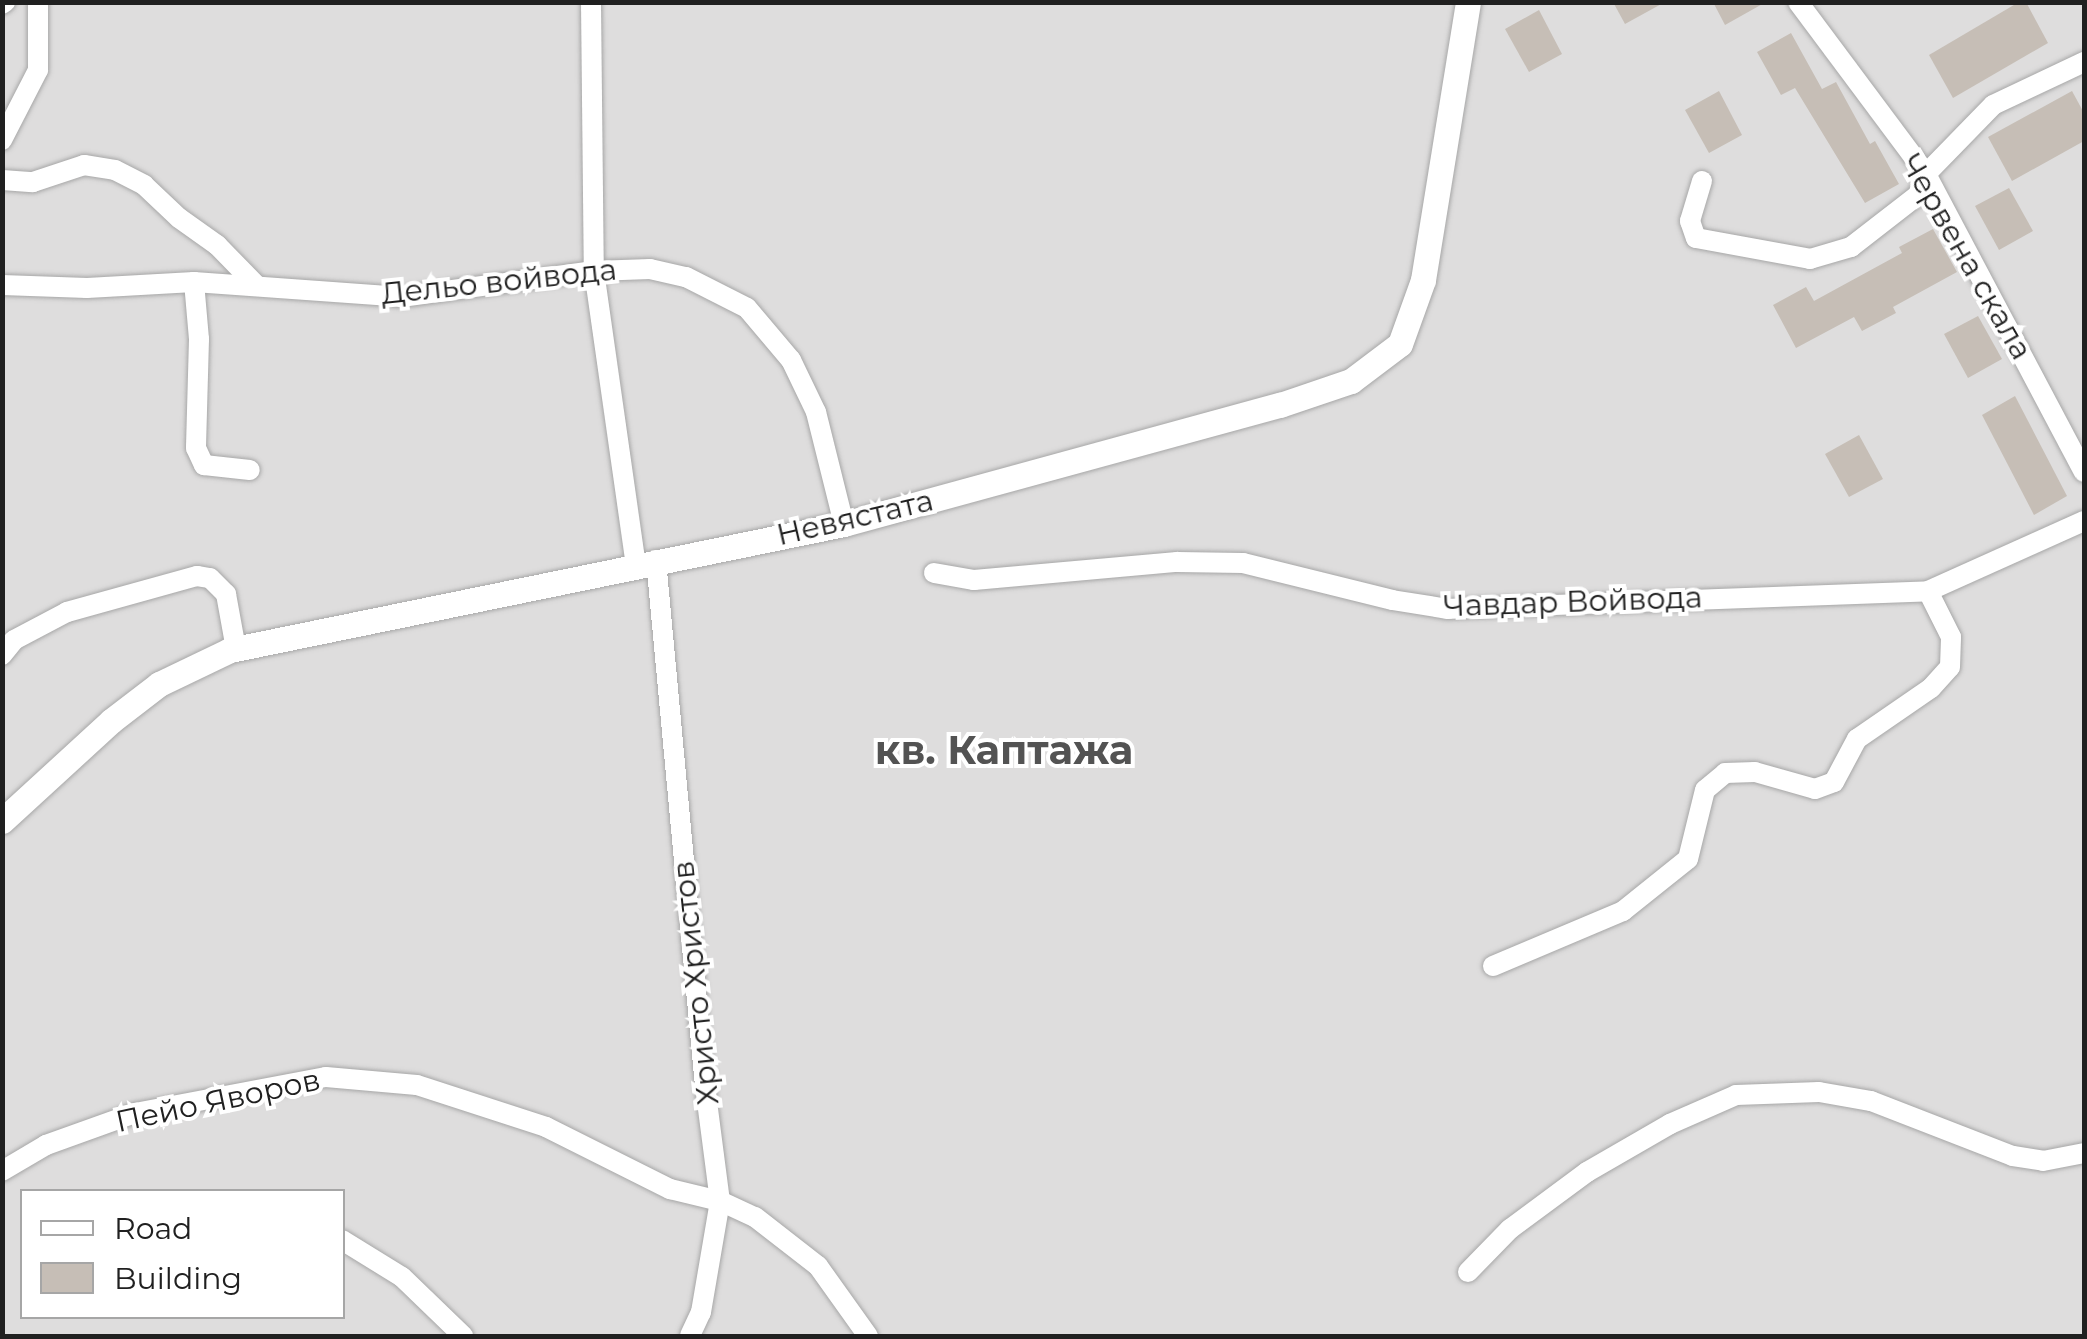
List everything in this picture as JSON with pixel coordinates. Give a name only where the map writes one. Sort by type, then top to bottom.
[{"type":"street","points":[[2,140],[38,70],[38,2]]},
{"type":"street","name":"Христо Христов","points":[[590,2],[594,271],[646,562],[720,1201],[702,1312],[690,1336]]},
{"type":"street","name":"Невястата","points":[[2,821],[111,720],[158,684],[236,648],[844,524],[1280,405],[1351,381],[1400,344],[1423,280],[1468,2]]},
{"type":"street","name":"Червена скала","points":[[1798,2],[1926,174],[2084,472]]},
{"type":"street","points":[[1702,181],[1690,221],[1696,238],[1810,259],[1851,247],[1918,195],[1926,174],[1993,106],[2084,62]]},
{"type":"street","points":[[2,180],[33,182],[84,165],[115,170],[144,184],[178,218],[217,245],[257,286]]},
{"type":"street","name":"Дельо войвода","points":[[2,285],[88,288],[194,282],[402,297],[594,271],[650,269],[686,277],[747,308],[775,336],[816,412],[844,524]]},
{"type":"street","points":[[194,282],[198,339],[196,448],[204,465],[250,470]]},
{"type":"street","name":"Чавдар Войвода","points":[[934,573],[974,580],[1177,562],[1243,563],[1392,600],[1448,609],[1928,591],[2084,521]]},
{"type":"street","points":[[2,655],[25,632],[66,612],[197,576],[210,578],[226,594],[236,648]]},
{"type":"street","points":[[1492,966],[1623,911],[1688,859],[1705,790],[1724,773],[1756,772],[1815,789],[1834,782],[1856,738],[1931,688],[1950,667],[1951,637],[1928,591]]},
{"type":"street","name":"Пейо Яворов","points":[[2,1171],[46,1145],[134,1114],[326,1077],[358,1078],[418,1085],[502,1111],[546,1127],[670,1189],[720,1201]]},
{"type":"street","points":[[1468,1272],[1510,1229],[1587,1172],[1670,1124],[1736,1094],[1819,1092],[1854,1098],[2013,1156],[2042,1160],[2084,1153]]},
{"type":"street","points":[[720,1201],[755,1217],[818,1266],[868,1336]]},
{"type":"street","points":[[345,1242],[402,1277],[463,1336]]},
{"type":"shaded area","points":[[3,3],[2084,3],[2084,1336],[3,1336]]},
{"type":"building","points":[[1613,2],[1665,2],[1625,24]]},
{"type":"building","points":[[1713,2],[1766,2],[1725,25]]},
{"type":"building","points":[[2019,2],[2026,2],[2048,43],[1953,98],[1929,55]]},
{"type":"building","points":[[1539,10],[1562,54],[1529,72],[1505,29]]},
{"type":"building","points":[[1791,33],[1822,89],[1836,82],[1870,144],[1875,141],[1899,184],[1865,203],[1795,88],[1781,95],[1757,52]]},
{"type":"building","points":[[1719,91],[1742,135],[1709,153],[1685,110]]},
{"type":"building","points":[[2072,91],[2084,113],[2084,141],[2012,181],[1988,137]]},
{"type":"building","points":[[2009,188],[2033,231],[1999,250],[1975,206]]},
{"type":"building","points":[[1933,229],[1957,272],[1893,307],[1896,313],[1862,331],[1854,317],[1796,348],[1773,305],[1806,287],[1814,301],[1902,253],[1899,247]]},
{"type":"building","points":[[1978,316],[2002,359],[1968,378],[1944,334]]},
{"type":"building","points":[[2015,396],[2067,496],[2034,515],[1982,415]]},
{"type":"building","points":[[1859,435],[1883,479],[1849,497],[1825,454]]},
{"type":"district","name":"кв. Каптажа","points":[[1004,750]]}]
